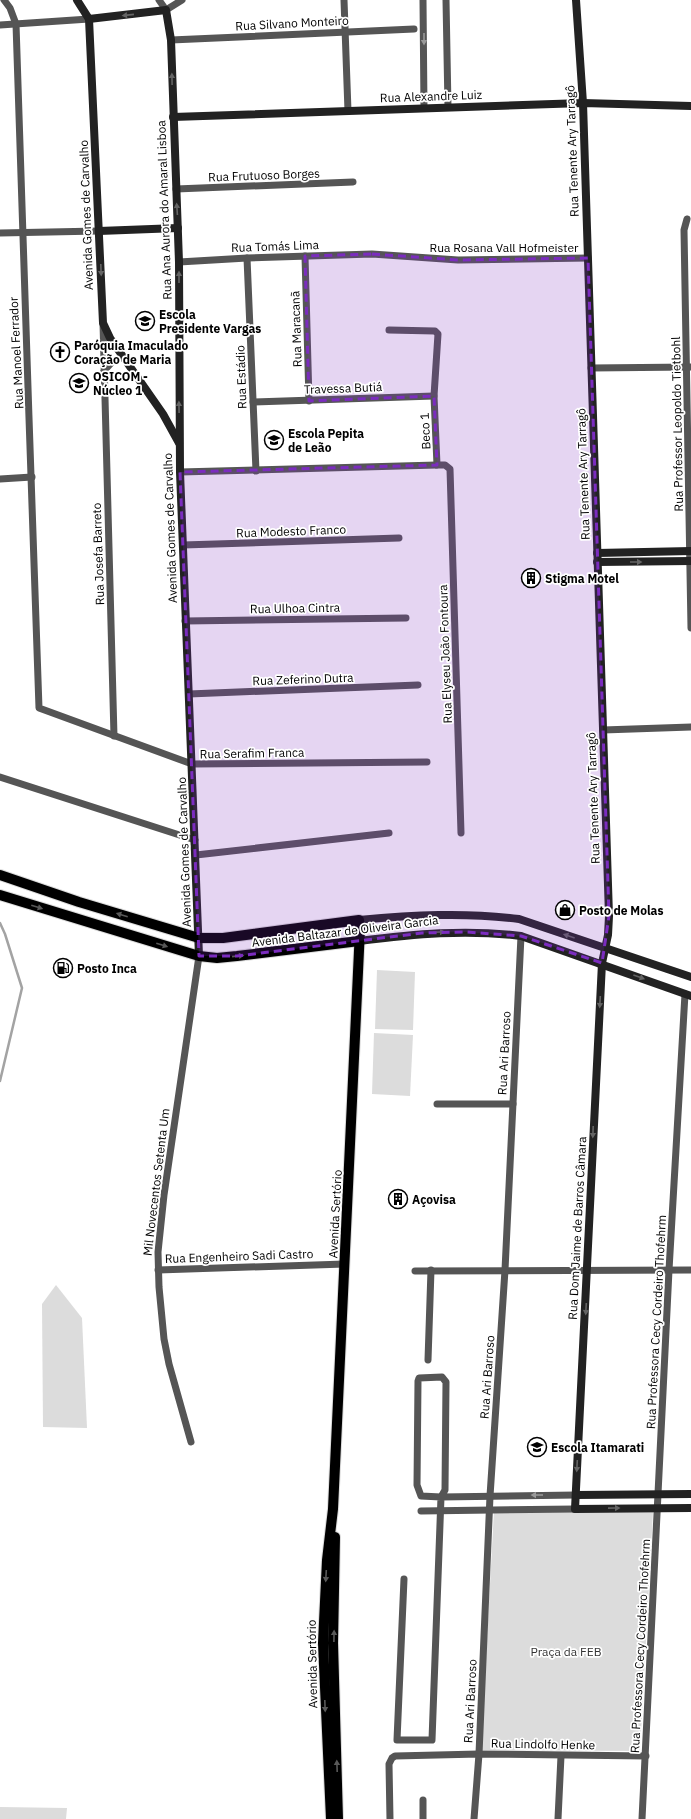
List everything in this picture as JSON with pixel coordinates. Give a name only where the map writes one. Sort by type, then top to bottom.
[{"type":"main road","name":"Avenida Baltazar de Oliveira Garcia","points":[[0,874],[80,902],[199,938],[223,938],[359,920]]},
{"type":"main road","name":"Avenida Baltazar de Oliveira Garcia","points":[[0,895],[199,956],[217,958],[359,941]]},
{"type":"main road","name":"Avenida Sertório","points":[[331,1819],[323,1643],[327,1560],[333,1509],[359,920]]},
{"type":"main road","name":"Avenida Sertório","points":[[333,1509],[336,1535],[334,1651],[338,1819]]},
{"type":"street","name":"Rua Manoel Ferrador","points":[[4,0],[10,8],[16,24],[21,232],[32,477],[38,708]]},
{"type":"street","name":"Avenida Gomes de Carvalho","points":[[77,0],[89,19],[100,231],[103,323],[110,338],[163,414],[180,446],[185,621],[199,938]]},
{"type":"street","name":"Rua Ana Aurora do Amaral Lisboa","points":[[159,0],[166,10],[171,40],[179,262],[180,446]]},
{"type":"street","points":[[0,24],[89,19],[166,10],[182,0]]},
{"type":"street","points":[[344,0],[348,111]]},
{"type":"street","points":[[424,0],[424,108]]},
{"type":"street","points":[[446,0],[448,108]]},
{"type":"street","name":"Rua Tenente Ary Tarragô","points":[[576,0],[582,103],[588,258],[609,916],[606,948]]},
{"type":"street","name":"Rua Silvano Monteiro","points":[[171,40],[414,29]]},
{"type":"street","name":"Rua Alexandre Luiz","points":[[173,117],[582,103],[691,106]]},
{"type":"street","name":"Rua Frutuoso Borges","points":[[176,189],[353,182]]},
{"type":"street","name":"Rua Professor Leopoldo Tietbohl","points":[[687,219],[684,230],[689,368],[691,628]]},
{"type":"street","points":[[0,233],[178,228]]},
{"type":"street","name":"Rua Rosana Vall Hofmeister","points":[[372,254],[458,260],[588,258]]},
{"type":"street","name":"Rua Tomás Lima","points":[[179,262],[372,254]]},
{"type":"street","name":"Rua Maracanã","points":[[305,256],[309,401]]},
{"type":"street","name":"Rua Estádio","points":[[247,258],[256,471]]},
{"type":"street","name":"Rua Josefa Barreto","points":[[103,323],[114,736]]},
{"type":"street","name":"Beco 1","points":[[389,330],[437,332],[434,396],[437,465]]},
{"type":"street","points":[[104,371],[112,361],[123,357]]},
{"type":"street","points":[[591,368],[689,368]]},
{"type":"street","name":"Travessa Butiá","points":[[253,402],[434,396]]},
{"type":"street","points":[[180,472],[437,465]]},
{"type":"street","name":"Rua Elyseu João Fontoura","points":[[437,465],[448,467],[451,475],[462,833]]},
{"type":"street","points":[[0,479],[32,477]]},
{"type":"street","name":"Rua Modesto Franco","points":[[183,545],[399,538]]},
{"type":"street","points":[[597,553],[690,552]]},
{"type":"street","points":[[597,562],[690,561]]},
{"type":"street","name":"Rua Ulhoa Cintra","points":[[185,621],[406,618]]},
{"type":"street","name":"Rua Zeferino Dutra","points":[[188,694],[418,685]]},
{"type":"street","name":"Rua Serafim Franca","points":[[38,708],[192,764],[427,762]]},
{"type":"street","points":[[603,730],[691,727]]},
{"type":"street","points":[[0,777],[195,840]]},
{"type":"street","points":[[196,856],[389,833]]},
{"type":"street","name":"Avenida Baltazar de Oliveira Garcia","points":[[359,920],[420,914],[490,915],[519,919],[691,977]]},
{"type":"street","name":"Avenida Baltazar de Oliveira Garcia","points":[[359,941],[438,932],[473,932],[521,936],[602,963],[688,995]]},
{"type":"street","name":"Rua Ari Barroso","points":[[474,1819],[479,1754],[490,1496],[505,1270],[521,936]]},
{"type":"street","points":[[199,938],[199,956]]},
{"type":"street","name":"Rua Dom Jaime de Barros Câmara","points":[[575,1509],[602,963],[606,948]]},
{"type":"street","name":"Mil Novecentos Setenta Um","points":[[191,1442],[169,1364],[164,1339],[158,1270],[159,1232],[199,956]]},
{"type":"street","name":"Rua Professora Cecy Cordeiro Thofehrm","points":[[642,1819],[669,1270],[688,995]]},
{"type":"street","points":[[437,1104],[513,1104]]},
{"type":"street","name":"Rua Engenheiro Sadi Castro","points":[[158,1270],[345,1264]]},
{"type":"street","points":[[428,1360],[431,1270]]},
{"type":"street","points":[[415,1271],[691,1270]]},
{"type":"street","points":[[404,1579],[397,1740],[432,1740],[441,1497],[445,1490],[446,1382],[442,1377],[422,1377],[418,1381],[417,1490],[421,1496],[441,1497],[691,1494]]},
{"type":"street","points":[[421,1511],[691,1508]]},
{"type":"street","name":"Rua Lindolfo Henke","points":[[390,1815],[390,1764],[392,1758],[400,1756],[479,1754],[646,1756]]},
{"type":"street","points":[[558,1819],[562,1756]]},
{"type":"street","points":[[423,1800],[423,1819]]},
{"type":"street","points":[[390,1815],[397,1819]]},
{"type":"highlighted area","points":[[372,254],[458,260],[588,258],[609,916],[602,963],[521,936],[466,932],[422,933],[237,956],[199,956],[180,472],[437,465],[434,396],[309,401],[305,256]]},
{"type":"green space","points":[[377,970],[415,972],[413,1030],[375,1029]]},
{"type":"green space","points":[[374,1033],[413,1035],[410,1096],[372,1094]]},
{"type":"green space","points":[[56,1285],[82,1318],[87,1428],[43,1427],[42,1304]]},
{"type":"green space","name":"Praça da FEB","points":[[494,1511],[653,1512],[640,1751],[481,1750]]},
{"type":"green space","points":[[0,1807],[67,1808],[66,1819],[0,1819]]},
{"type":"waterway","points":[[0,923],[5,934],[22,988],[0,1081]]},
{"type":"place","name":"Escola Presidente Vargas","points":[[145,321]]},
{"type":"place","name":"Paróquia Imaculado Coração de Maria","points":[[60,352]]},
{"type":"place","name":"OSICOM - Núcleo 1","points":[[79,383]]},
{"type":"place","name":"Escola Pepita de Leão","points":[[274,440]]},
{"type":"place","name":"Stigma Motel","points":[[531,578]]},
{"type":"place","name":"Posto de Molas","points":[[565,910]]},
{"type":"place","name":"Posto Inca","points":[[63,968]]},
{"type":"place","name":"Açovisa","points":[[398,1199]]},
{"type":"place","name":"Escola Itamarati","points":[[537,1447]]}]
